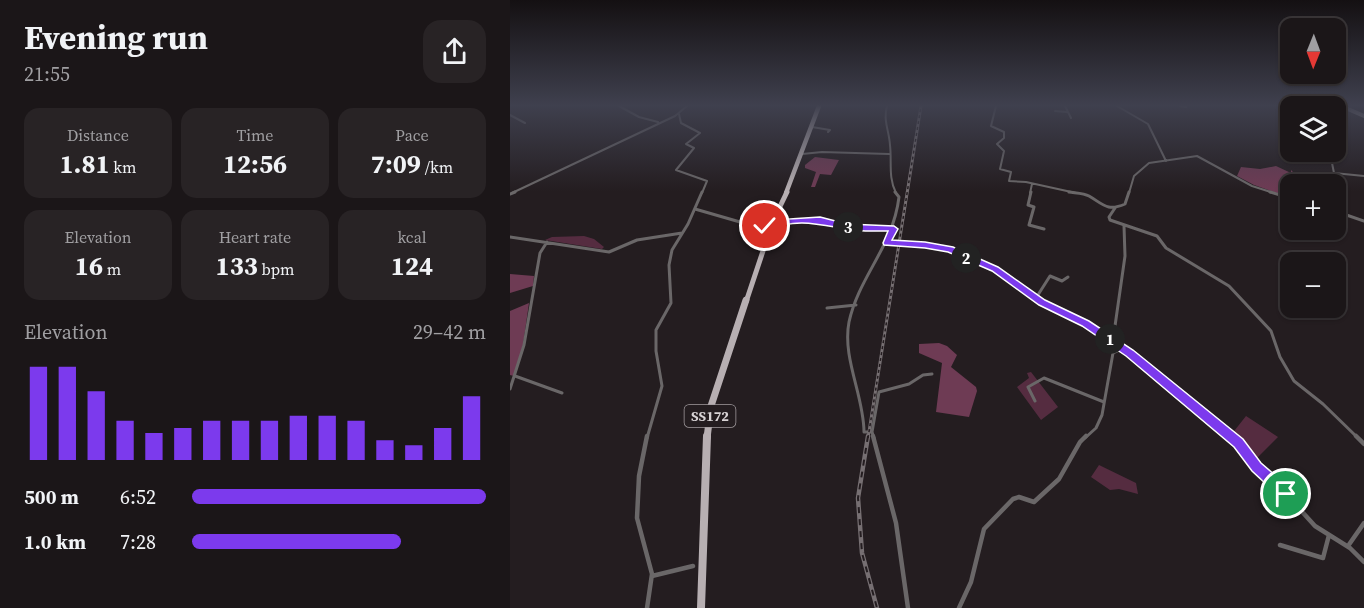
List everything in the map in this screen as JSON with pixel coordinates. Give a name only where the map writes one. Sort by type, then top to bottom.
[{"type":"main road","name":"SS172","points":[[701,608],[705,456],[711,406],[778,213],[809,134]]},
{"type":"street","points":[[510,194],[634,134]]},
{"type":"street","points":[[647,608],[652,576],[637,519],[639,476],[646,436],[662,386],[656,351],[656,330],[669,310],[669,265],[672,250],[695,209],[706,181],[676,170],[694,148],[686,144],[687,142],[698,134]]},
{"type":"street","points":[[873,432],[864,432],[865,417],[859,401],[849,322],[861,291],[878,265],[894,229],[899,197],[895,191],[890,142],[887,134]]},
{"type":"street","points":[[1004,134],[1004,138],[997,144],[1004,151],[1000,168],[1011,172],[1009,181],[1089,196],[1097,203],[1115,208],[1125,204],[1137,173],[1152,161],[1199,156],[1251,186],[1280,195]]},
{"type":"street","points":[[1153,134],[1166,161]]},
{"type":"street","points":[[802,154],[814,152],[890,154]]},
{"type":"street","points":[[1332,162],[1334,173],[1364,176]]},
{"type":"street","points":[[1032,184],[1028,205],[1034,207],[1029,225],[1044,229]]},
{"type":"street","points":[[1115,208],[1110,220],[1157,236],[1166,248],[1199,266],[1232,289],[1271,332],[1279,354],[1294,381],[1323,404],[1364,444]]},
{"type":"street","points":[[695,209],[747,224],[773,227],[820,220],[847,227],[894,229]]},
{"type":"street","points":[[1346,215],[1364,221]]},
{"type":"street","points":[[1113,340],[1125,255],[1124,226]]},
{"type":"street","points":[[510,237],[609,252],[637,240],[682,233]]},
{"type":"street","points":[[510,388],[524,345],[540,252],[547,242]]},
{"type":"street","points":[[887,243],[950,249],[995,269],[1036,298],[1113,340],[1239,443],[1256,467],[1286,494],[1315,526],[1347,546],[1364,562]]},
{"type":"street","points":[[1036,298],[1050,276],[1062,281],[1068,277]]},
{"type":"street","points":[[827,308],[856,305]]},
{"type":"street","points":[[959,608],[971,582],[984,529],[1013,499],[1019,497],[1034,502],[1054,484],[1080,442],[1095,431],[1104,402],[1113,353],[1122,349]]},
{"type":"street","points":[[908,608],[896,523],[873,432],[879,392],[909,384],[923,375],[932,374]]},
{"type":"street","points":[[515,376],[562,393]]},
{"type":"street","points":[[1035,401],[1028,387],[1044,378],[1104,402]]},
{"type":"street","points":[[1347,546],[1364,523]]},
{"type":"street","points":[[1280,545],[1323,558],[1329,535]]},
{"type":"street","points":[[652,576],[693,566]]},
{"type":"shaded area","points":[[815,157],[839,160],[831,175],[820,174],[815,187],[811,187],[816,172],[805,168],[805,165]]},
{"type":"shaded area","points":[[1276,166],[1291,173],[1291,170],[1295,174],[1280,174],[1280,194],[1237,176],[1241,167],[1260,169]]},
{"type":"shaded area","points":[[584,236],[594,239],[604,247],[602,249],[545,240],[552,237]]},
{"type":"shaded area","points":[[510,274],[534,276],[533,286],[510,293]]},
{"type":"shaded area","points":[[529,303],[523,345],[514,376],[510,375],[510,311]]},
{"type":"shaded area","points":[[939,343],[947,346],[957,355],[951,367],[976,387],[977,391],[969,417],[936,412],[942,363],[919,353],[919,344]]},
{"type":"shaded area","points":[[1031,372],[1058,407],[1041,420],[1017,387],[1029,378],[1027,373]]},
{"type":"shaded area","points":[[1246,416],[1278,437],[1254,461],[1231,435]]},
{"type":"shaded area","points":[[1099,465],[1136,483],[1138,494],[1119,489],[1110,490],[1091,477]]},
{"type":"railway","points":[[868,438],[916,134]]},
{"type":"railway","points":[[868,436],[858,498],[862,553],[877,608]]},
{"type":"route","points":[[765,226],[767,228],[774,222],[787,224],[820,220],[847,227],[894,229],[887,243],[950,249],[995,269],[1042,302],[1113,340],[1239,443],[1256,467],[1286,494]]}]
